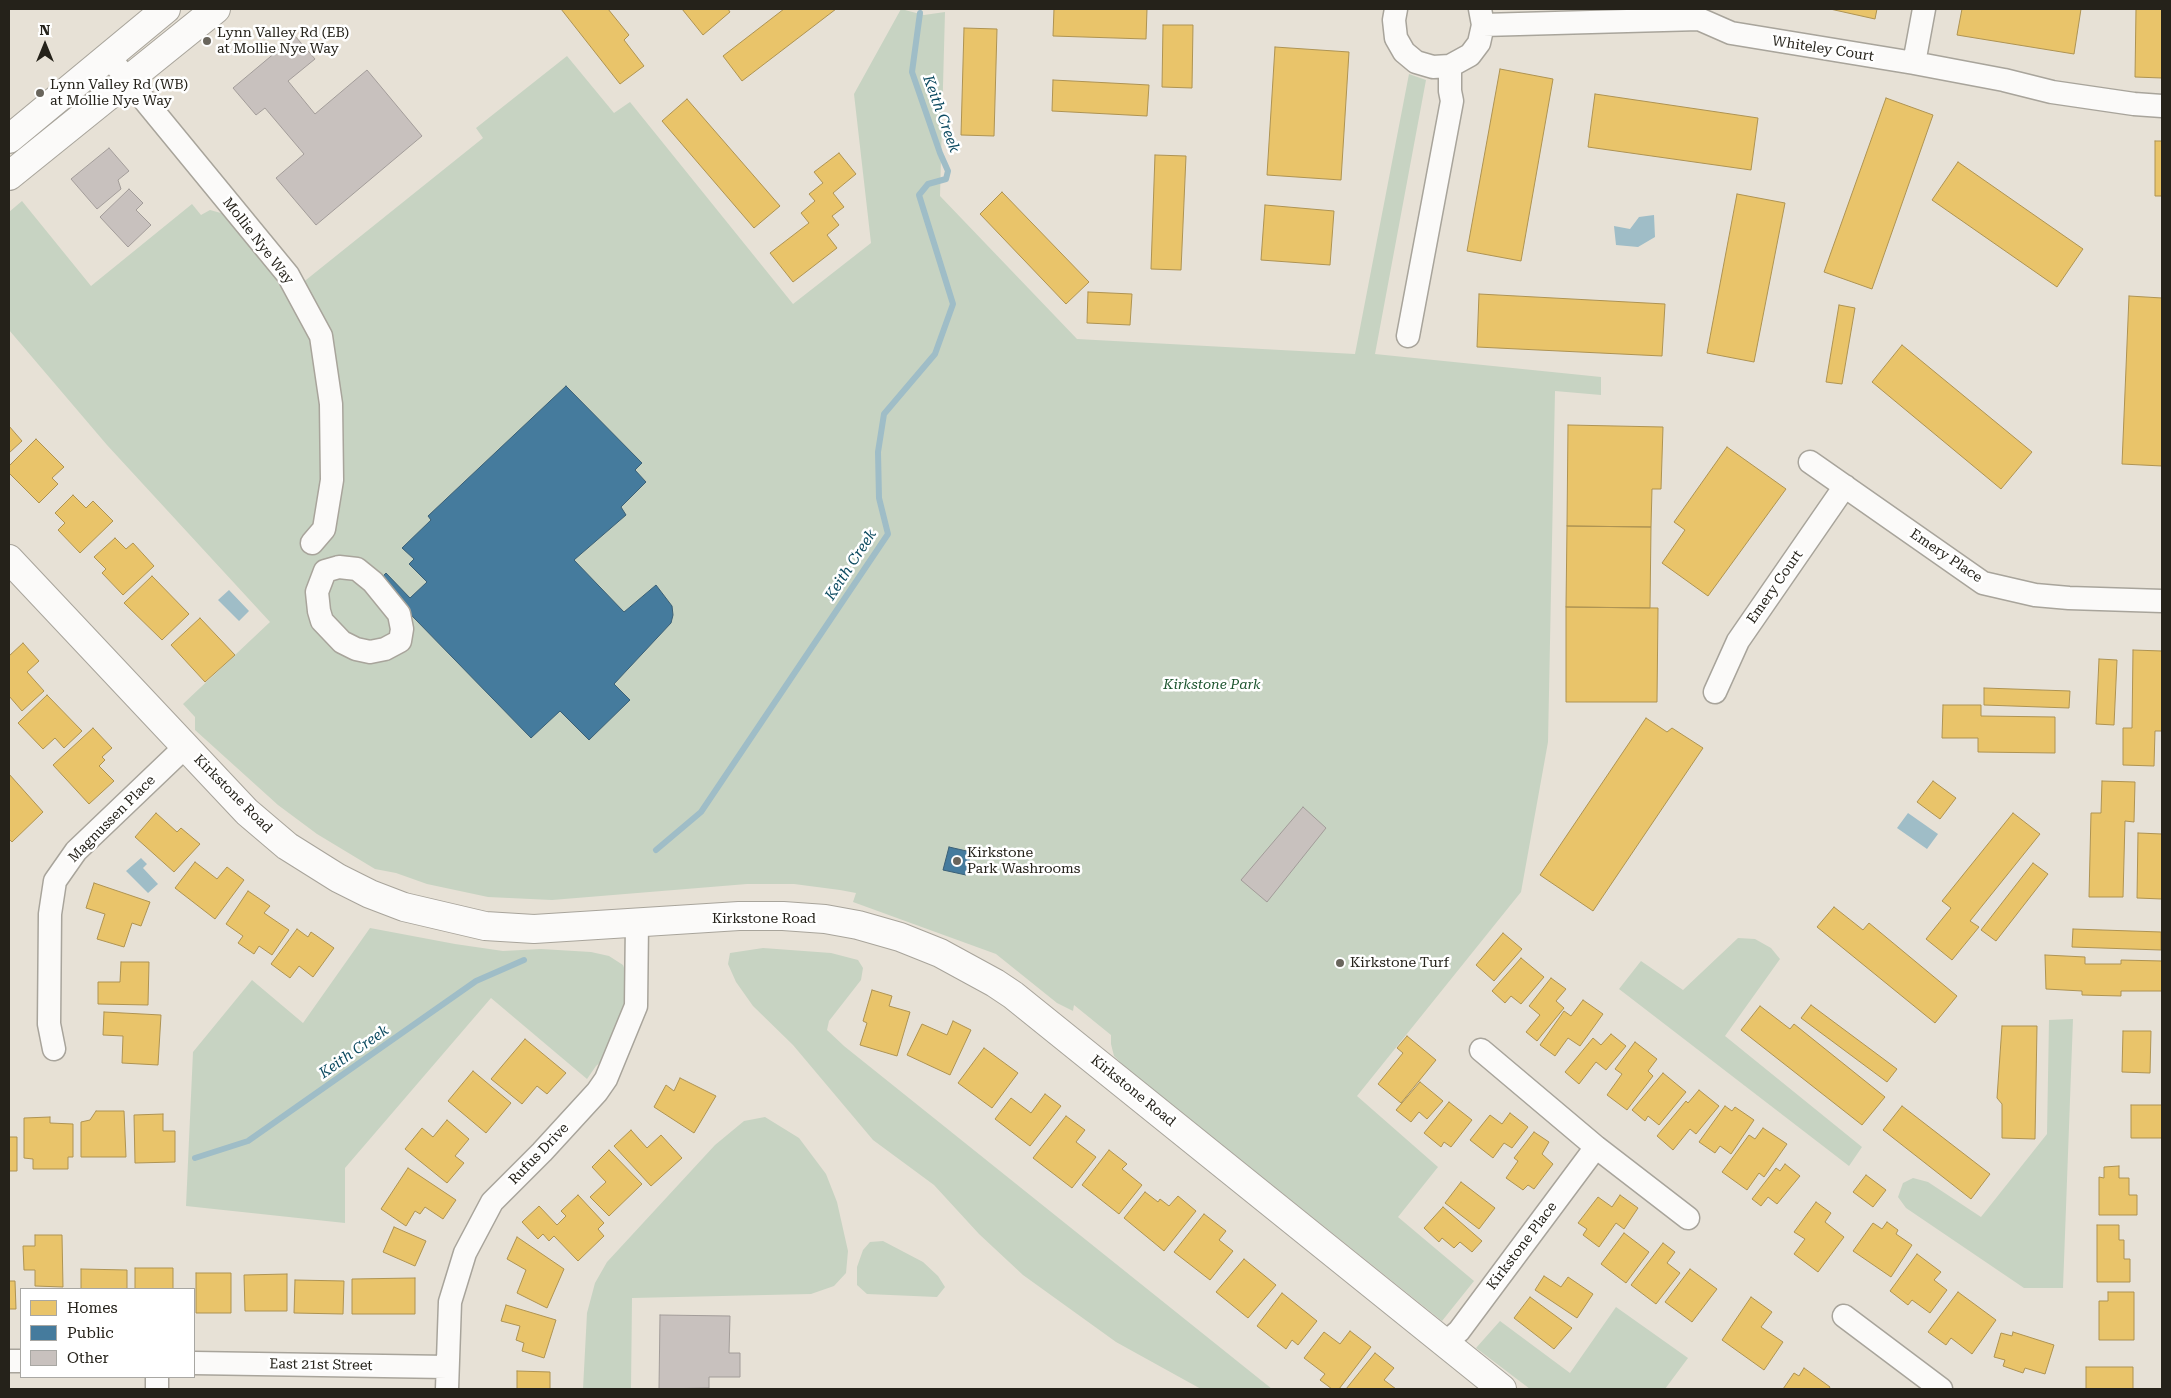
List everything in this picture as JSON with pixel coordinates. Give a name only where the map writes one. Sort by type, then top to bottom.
[{"type":"street","points":[[9,139],[166,9]]},
{"type":"street","points":[[9,176],[216,9]]},
{"type":"street","points":[[1396,9],[1394,20],[1396,38],[1404,52],[1416,62],[1433,67],[1450,66],[1452,101],[1408,336]]},
{"type":"street","points":[[1914,63],[1924,9]]},
{"type":"street","name":"Whiteley Court","points":[[1450,66],[1470,55],[1479,43],[1481,17],[1699,19],[1731,34],[1914,63],[2004,80],[2052,92],[2134,104],[2162,106]]},
{"type":"street","name":"Mollie Nye Way","points":[[108,57],[288,275],[320,336],[331,404],[332,480],[324,529],[312,543]]},
{"type":"street","name":"Emery Place","points":[[1810,462],[1982,583],[2035,595],[2162,602]]},
{"type":"street","name":"Emery Court","points":[[1715,692],[1738,641],[1844,486]]},
{"type":"street","name":"Kirkstone Road","points":[[9,559],[247,812],[287,846],[312,863],[370,894],[404,907],[485,926],[534,929],[739,916],[783,916],[825,919],[858,925],[900,937],[940,952],[995,983],[1013,996],[1502,1389]]},
{"type":"street","name":"Magnussen Place","points":[[54,1049],[49,1024],[50,914],[55,881],[76,851],[186,746]]},
{"type":"street","name":"Rufus Drive","points":[[447,1389],[450,1302],[465,1253],[492,1202],[542,1152],[597,1092],[606,1079],[636,1006],[638,923]]},
{"type":"street","points":[[1481,1050],[1596,1146],[1688,1218]]},
{"type":"street","name":"Kirkstone Place","points":[[1445,1343],[1459,1331],[1596,1146]]},
{"type":"street","points":[[1844,1316],[1941,1389]]},
{"type":"street","name":"East 21st Street","points":[[195,1363],[447,1367]]},
{"type":"green space","name":"Kirkstone Park","points":[[901,9],[924,15],[945,12],[940,196],[1077,339],[1355,354],[1409,74],[1426,80],[1375,354],[1601,377],[1601,395],[1555,391],[1548,742],[1521,892],[1357,1096],[1438,1167],[1398,1217],[1474,1281],[1442,1321],[1124,1066],[1114,1056],[1111,1035],[1074,1005],[1073,1011],[1057,1003],[996,954],[853,902],[856,893],[794,884],[747,884],[552,900],[488,897],[427,884],[396,873],[375,869],[317,834],[278,805],[195,730],[195,717],[183,704],[270,622],[107,445],[9,330],[9,212],[22,201],[91,286],[192,204],[201,215],[210,210],[228,215],[254,244],[286,296],[483,138],[476,128],[567,56],[614,113],[630,102],[793,304],[871,243],[854,94]]},
{"type":"green space","points":[[370,928],[503,951],[541,949],[591,952],[609,956],[623,965],[630,983],[635,1009],[611,1053],[596,1066],[587,1079],[491,998],[345,1168],[345,1223],[186,1206],[193,1052],[252,980],[303,1023]]},
{"type":"green space","points":[[1738,938],[1755,939],[1771,948],[1780,959],[1725,1036],[1862,1147],[1849,1166],[1619,989],[1641,961],[1683,990]]},
{"type":"green space","points":[[763,948],[831,953],[858,960],[863,968],[861,980],[829,1021],[827,1030],[844,1046],[1272,1389],[1201,1389],[1116,1342],[1023,1275],[979,1234],[934,1185],[873,1140],[793,1045],[753,1006],[736,982],[728,964],[730,953]]},
{"type":"green space","points":[[2073,1019],[2063,1288],[2024,1288],[1906,1208],[1898,1197],[1903,1183],[1913,1178],[1928,1182],[1981,1217],[2047,1134],[2049,1020]]},
{"type":"green space","points":[[765,1117],[799,1138],[826,1174],[837,1202],[848,1251],[846,1273],[834,1286],[811,1294],[632,1298],[631,1389],[583,1389],[587,1313],[595,1283],[607,1262],[715,1145],[744,1121]]},
{"type":"green space","points":[[883,1241],[923,1262],[938,1276],[945,1287],[937,1297],[867,1294],[857,1285],[857,1267],[863,1250],[870,1242]]},
{"type":"green space","points":[[1616,1307],[1688,1358],[1665,1389],[1530,1389],[1476,1348],[1500,1321],[1570,1373]]},
{"type":"water","points":[[1654,215],[1655,237],[1638,247],[1616,245],[1614,226],[1630,229],[1639,217]]},
{"type":"water","points":[[229,590],[249,611],[239,621],[218,600]]},
{"type":"water","points":[[1908,813],[1938,834],[1927,849],[1897,828]]},
{"type":"water","points":[[141,858],[147,864],[143,868],[158,884],[148,893],[126,871]]},
{"type":"building: Homes","points":[[561,9],[608,9],[629,35],[624,40],[644,66],[620,84]]},
{"type":"building: Homes","points":[[682,9],[728,9],[730,12],[703,35]]},
{"type":"building: Homes","points":[[784,9],[836,9],[742,81],[723,56]]},
{"type":"building: Homes","points":[[1054,9],[1147,9],[1146,39],[1053,36]]},
{"type":"building: Homes","points":[[1830,9],[1877,9],[1875,19]]},
{"type":"building: Homes","points":[[1962,9],[2081,9],[2074,54],[1957,35]]},
{"type":"building: Homes","points":[[2136,9],[2162,9],[2162,78],[2135,77]]},
{"type":"building: Homes","points":[[1163,25],[1193,25],[1192,88],[1162,87]]},
{"type":"building: Homes","points":[[964,28],[997,29],[994,136],[961,135]]},
{"type":"building: Homes","points":[[1275,47],[1349,52],[1341,180],[1267,175]]},
{"type":"building: Homes","points":[[1500,69],[1553,79],[1521,261],[1467,251]]},
{"type":"building: Homes","points":[[1053,80],[1149,85],[1147,116],[1052,111]]},
{"type":"building: Homes","points":[[1595,94],[1758,118],[1751,170],[1588,147]]},
{"type":"building: Homes","points":[[1886,98],[1933,115],[1872,289],[1824,272]]},
{"type":"building: Homes","points":[[687,99],[780,206],[754,228],[662,121]]},
{"type":"building: Homes","points":[[2155,141],[2162,141],[2162,196],[2155,196]]},
{"type":"building: Homes","points":[[839,153],[856,174],[833,193],[844,207],[832,216],[839,225],[827,235],[837,248],[793,282],[770,253],[809,223],[801,213],[815,201],[809,194],[823,183],[814,172]]},
{"type":"building: Homes","points":[[1155,155],[1186,156],[1181,270],[1151,269]]},
{"type":"building: Homes","points":[[1958,162],[2083,249],[2057,287],[1932,200]]},
{"type":"building: Homes","points":[[1002,192],[1089,282],[1066,304],[980,214]]},
{"type":"building: Homes","points":[[1737,194],[1785,203],[1754,362],[1707,353]]},
{"type":"building: Homes","points":[[1265,205],[1334,211],[1330,265],[1261,260]]},
{"type":"building: Homes","points":[[1088,292],[1132,294],[1130,325],[1087,323]]},
{"type":"building: Homes","points":[[1479,294],[1665,304],[1662,356],[1477,347]]},
{"type":"building: Homes","points":[[2129,296],[2162,298],[2162,466],[2122,464]]},
{"type":"building: Homes","points":[[1839,305],[1855,308],[1842,384],[1826,382]]},
{"type":"building: Homes","points":[[1902,345],[2032,452],[2001,489],[1872,382]]},
{"type":"building: Homes","points":[[1568,425],[1663,427],[1661,489],[1652,489],[1651,527],[1567,526]]},
{"type":"building: Homes","points":[[9,426],[22,441],[9,453]]},
{"type":"building: Homes","points":[[36,439],[64,467],[52,478],[58,484],[39,503],[9,473],[9,466]]},
{"type":"building: Homes","points":[[1727,447],[1786,489],[1708,596],[1662,563],[1685,530],[1674,522]]},
{"type":"building: Homes","points":[[73,495],[86,508],[93,501],[113,521],[80,553],[58,530],[65,523],[55,513]]},
{"type":"building: Homes","points":[[1567,526],[1651,527],[1650,608],[1566,607]]},
{"type":"building: Homes","points":[[115,538],[126,549],[133,543],[154,566],[123,595],[102,573],[106,569],[94,557]]},
{"type":"building: Homes","points":[[152,576],[189,614],[162,640],[124,603]]},
{"type":"building: Homes","points":[[1566,607],[1658,608],[1657,702],[1566,702]]},
{"type":"building: Homes","points":[[200,618],[235,655],[205,682],[171,645]]},
{"type":"building: Homes","points":[[23,643],[39,661],[27,672],[44,691],[22,711],[9,696],[9,656]]},
{"type":"building: Homes","points":[[2133,650],[2162,651],[2162,731],[2155,731],[2154,766],[2123,765],[2123,728],[2132,728]]},
{"type":"building: Homes","points":[[2099,659],[2117,660],[2114,725],[2096,724]]},
{"type":"building: Homes","points":[[1984,688],[2070,691],[2069,708],[1984,705]]},
{"type":"building: Homes","points":[[47,695],[82,731],[64,748],[55,738],[43,749],[18,723]]},
{"type":"building: Homes","points":[[1943,705],[1981,705],[1981,716],[2055,717],[2055,753],[1978,752],[1978,738],[1942,738]]},
{"type":"building: Homes","points":[[1646,718],[1667,732],[1672,728],[1703,748],[1593,911],[1540,875]]},
{"type":"building: Homes","points":[[93,728],[112,748],[102,757],[105,760],[99,766],[114,781],[89,804],[53,765]]},
{"type":"building: Homes","points":[[9,774],[43,812],[12,842],[9,839]]},
{"type":"building: Homes","points":[[1933,781],[1956,798],[1940,819],[1917,802]]},
{"type":"building: Homes","points":[[2102,781],[2135,782],[2134,822],[2125,821],[2123,897],[2089,897],[2091,813],[2101,813]]},
{"type":"building: Homes","points":[[156,813],[177,832],[181,828],[200,844],[174,872],[135,837]]},
{"type":"building: Homes","points":[[2013,813],[2040,834],[1970,921],[1979,927],[1952,960],[1926,939],[1951,908],[1942,901]]},
{"type":"building: Homes","points":[[2138,833],[2162,834],[2162,899],[2137,898]]},
{"type":"building: Homes","points":[[195,862],[217,879],[227,867],[244,880],[215,919],[175,888]]},
{"type":"building: Homes","points":[[2033,863],[2048,874],[1996,941],[1981,930]]},
{"type":"building: Homes","points":[[94,883],[150,902],[141,926],[132,923],[124,947],[97,939],[105,914],[86,908]]},
{"type":"building: Homes","points":[[248,891],[270,906],[264,913],[289,930],[272,955],[259,946],[254,954],[238,943],[243,936],[226,924]]},
{"type":"building: Homes","points":[[1834,907],[1863,930],[1869,923],[1957,996],[1935,1023],[1817,927]]},
{"type":"building: Homes","points":[[297,929],[308,937],[311,932],[334,948],[313,977],[299,966],[290,978],[271,964]]},
{"type":"building: Homes","points":[[2073,929],[2161,932],[2161,950],[2072,947]]},
{"type":"building: Homes","points":[[1503,933],[1522,949],[1494,981],[1476,965]]},
{"type":"building: Homes","points":[[2045,955],[2085,957],[2085,964],[2121,964],[2121,960],[2162,961],[2162,991],[2121,991],[2121,996],[2082,995],[2082,991],[2046,989]]},
{"type":"building: Homes","points":[[1521,958],[1544,977],[1521,1004],[1511,996],[1505,1003],[1492,991]]},
{"type":"building: Homes","points":[[121,962],[149,962],[148,1005],[98,1004],[98,982],[120,982]]},
{"type":"building: Homes","points":[[1551,978],[1566,989],[1556,1001],[1564,1008],[1537,1041],[1526,1032],[1540,1015],[1529,1006]]},
{"type":"building: Homes","points":[[872,990],[892,996],[889,1006],[910,1012],[897,1056],[860,1045],[867,1023],[863,1021]]},
{"type":"building: Homes","points":[[1583,1000],[1603,1014],[1580,1046],[1568,1038],[1555,1056],[1540,1045],[1564,1011],[1571,1016]]},
{"type":"building: Homes","points":[[1811,1005],[1897,1069],[1887,1082],[1801,1018]]},
{"type":"building: Homes","points":[[1760,1006],[1790,1029],[1794,1024],[1885,1097],[1862,1125],[1741,1030]]},
{"type":"building: Homes","points":[[104,1012],[161,1015],[158,1065],[122,1063],[123,1036],[103,1035]]},
{"type":"building: Homes","points":[[953,1021],[971,1030],[950,1075],[907,1055],[922,1024],[947,1035]]},
{"type":"building: Homes","points":[[2002,1026],[2037,1026],[2035,1139],[2002,1138],[2002,1104],[1997,1098]]},
{"type":"building: Homes","points":[[2123,1031],[2151,1031],[2150,1073],[2122,1072]]},
{"type":"building: Homes","points":[[1611,1034],[1626,1046],[1606,1070],[1596,1062],[1579,1084],[1565,1072],[1593,1038],[1601,1045]]},
{"type":"building: Homes","points":[[1407,1036],[1436,1060],[1401,1103],[1378,1084],[1403,1053],[1397,1048]]},
{"type":"building: Homes","points":[[525,1039],[566,1073],[547,1094],[537,1086],[522,1104],[491,1079]]},
{"type":"building: Homes","points":[[1635,1042],[1657,1059],[1648,1071],[1653,1076],[1627,1110],[1607,1095],[1622,1074],[1615,1069]]},
{"type":"building: Homes","points":[[984,1048],[1018,1073],[992,1108],[958,1083]]},
{"type":"building: Homes","points":[[473,1071],[511,1103],[486,1133],[448,1101]]},
{"type":"building: Homes","points":[[1663,1073],[1686,1092],[1659,1125],[1648,1116],[1645,1121],[1632,1110]]},
{"type":"building: Homes","points":[[680,1078],[716,1096],[694,1133],[654,1107],[666,1085],[674,1091]]},
{"type":"building: Homes","points":[[1420,1082],[1443,1101],[1427,1119],[1419,1112],[1411,1122],[1396,1110]]},
{"type":"building: Homes","points":[[1699,1090],[1719,1106],[1696,1134],[1690,1129],[1673,1150],[1657,1136],[1686,1101],[1688,1103]]},
{"type":"building: Homes","points":[[1045,1094],[1061,1106],[1030,1146],[995,1119],[1011,1098],[1031,1113]]},
{"type":"building: Homes","points":[[1449,1102],[1472,1120],[1451,1147],[1444,1142],[1441,1147],[1424,1133]]},
{"type":"building: Homes","points":[[2131,1105],[2162,1105],[2162,1138],[2131,1138]]},
{"type":"building: Homes","points":[[1725,1106],[1732,1111],[1735,1107],[1754,1120],[1731,1154],[1720,1146],[1715,1153],[1699,1142]]},
{"type":"building: Homes","points":[[1902,1106],[1990,1174],[1971,1199],[1883,1130]]},
{"type":"building: Homes","points":[[96,1111],[124,1111],[126,1157],[81,1157],[81,1122],[90,1120]]},
{"type":"building: Homes","points":[[1510,1113],[1528,1127],[1512,1148],[1504,1143],[1493,1158],[1470,1140],[1490,1115],[1502,1124]]},
{"type":"building: Homes","points":[[163,1114],[163,1131],[175,1131],[175,1162],[135,1163],[134,1115]]},
{"type":"building: Homes","points":[[1066,1116],[1085,1130],[1076,1142],[1096,1157],[1072,1188],[1033,1158]]},
{"type":"building: Homes","points":[[50,1117],[50,1123],[73,1124],[73,1157],[68,1157],[68,1169],[33,1169],[33,1159],[24,1158],[24,1118]]},
{"type":"building: Homes","points":[[447,1120],[469,1139],[455,1156],[464,1163],[447,1183],[405,1149],[422,1128],[433,1137]]},
{"type":"building: Homes","points":[[1763,1128],[1787,1144],[1764,1177],[1759,1173],[1747,1190],[1722,1172],[1749,1135],[1755,1139]]},
{"type":"building: Homes","points":[[631,1130],[647,1148],[661,1135],[682,1158],[651,1186],[614,1146]]},
{"type":"building: Homes","points":[[1534,1132],[1549,1142],[1542,1154],[1553,1164],[1534,1189],[1528,1185],[1523,1190],[1506,1178],[1518,1161],[1514,1158]]},
{"type":"building: Homes","points":[[9,1137],[17,1137],[17,1171],[9,1171]]},
{"type":"building: Homes","points":[[609,1150],[642,1184],[609,1216],[590,1197],[606,1182],[592,1167]]},
{"type":"building: Homes","points":[[1109,1150],[1127,1164],[1122,1169],[1142,1185],[1119,1214],[1082,1185]]},
{"type":"building: Homes","points":[[1785,1164],[1800,1176],[1777,1204],[1768,1197],[1761,1206],[1752,1199],[1776,1168],[1780,1171]]},
{"type":"building: Homes","points":[[2119,1166],[2119,1178],[2129,1178],[2129,1195],[2137,1195],[2137,1215],[2099,1215],[2099,1177],[2104,1178],[2104,1167]]},
{"type":"building: Homes","points":[[408,1168],[456,1200],[443,1219],[425,1207],[420,1214],[415,1211],[406,1226],[381,1209]]},
{"type":"building: Homes","points":[[1866,1175],[1886,1190],[1873,1207],[1853,1192]]},
{"type":"building: Homes","points":[[1461,1182],[1495,1208],[1479,1229],[1445,1203]]},
{"type":"building: Homes","points":[[1145,1192],[1158,1202],[1160,1199],[1169,1206],[1178,1196],[1196,1211],[1164,1251],[1124,1218]]},
{"type":"building: Homes","points":[[578,1195],[604,1223],[598,1229],[604,1236],[578,1261],[554,1236],[549,1241],[543,1234],[538,1239],[522,1222],[539,1206],[557,1225],[566,1216],[561,1211]]},
{"type":"building: Homes","points":[[1620,1195],[1638,1208],[1624,1229],[1616,1223],[1599,1247],[1583,1235],[1587,1229],[1578,1223],[1598,1197],[1612,1207]]},
{"type":"building: Homes","points":[[1816,1202],[1831,1213],[1825,1222],[1844,1237],[1818,1272],[1794,1254],[1805,1239],[1794,1232]]},
{"type":"building: Homes","points":[[1443,1207],[1482,1241],[1472,1252],[1460,1242],[1454,1248],[1442,1238],[1439,1242],[1424,1228]]},
{"type":"building: Homes","points":[[1204,1214],[1226,1231],[1219,1240],[1233,1251],[1210,1280],[1174,1252]]},
{"type":"building: Homes","points":[[1887,1222],[1898,1230],[1896,1234],[1912,1245],[1891,1277],[1853,1251],[1873,1223],[1882,1229]]},
{"type":"building: Homes","points":[[2097,1225],[2119,1225],[2119,1240],[2124,1240],[2124,1259],[2130,1259],[2130,1282],[2097,1282]]},
{"type":"building: Homes","points":[[394,1227],[426,1241],[415,1266],[383,1252]]},
{"type":"building: Homes","points":[[1624,1233],[1649,1252],[1626,1283],[1601,1264]]},
{"type":"building: Homes","points":[[35,1235],[62,1235],[63,1287],[35,1286],[35,1270],[24,1270],[23,1246],[35,1246]]},
{"type":"building: Homes","points":[[517,1237],[564,1269],[547,1308],[517,1293],[526,1270],[507,1259]]},
{"type":"building: Homes","points":[[1663,1243],[1675,1252],[1667,1263],[1680,1273],[1656,1304],[1631,1285]]},
{"type":"building: Homes","points":[[1917,1254],[1941,1272],[1934,1280],[1947,1290],[1930,1313],[1912,1300],[1908,1305],[1890,1291]]},
{"type":"building: Homes","points":[[1244,1259],[1276,1285],[1248,1318],[1216,1292]]},
{"type":"building: Homes","points":[[135,1268],[173,1268],[173,1288],[135,1288]]},
{"type":"building: Homes","points":[[81,1269],[127,1270],[127,1288],[81,1288]]},
{"type":"building: Homes","points":[[1690,1269],[1717,1289],[1692,1322],[1665,1302]]},
{"type":"building: Homes","points":[[196,1273],[231,1273],[231,1313],[196,1313]]},
{"type":"building: Homes","points":[[287,1274],[287,1311],[245,1311],[244,1275]]},
{"type":"building: Homes","points":[[1544,1276],[1561,1287],[1568,1277],[1593,1294],[1577,1318],[1535,1290]]},
{"type":"building: Homes","points":[[415,1278],[415,1314],[352,1314],[352,1279]]},
{"type":"building: Homes","points":[[295,1280],[344,1281],[343,1314],[294,1313]]},
{"type":"building: Homes","points":[[9,1281],[15,1281],[16,1309],[9,1309]]},
{"type":"building: Homes","points":[[1958,1292],[1996,1320],[1972,1354],[1951,1338],[1946,1345],[1928,1332]]},
{"type":"building: Homes","points":[[2108,1292],[2134,1292],[2134,1340],[2099,1340],[2099,1301],[2108,1301]]},
{"type":"building: Homes","points":[[1282,1293],[1317,1321],[1298,1345],[1292,1340],[1286,1349],[1257,1326]]},
{"type":"building: Homes","points":[[1530,1297],[1572,1328],[1554,1349],[1514,1318]]},
{"type":"building: Homes","points":[[1751,1297],[1772,1312],[1761,1327],[1783,1342],[1764,1370],[1722,1340]]},
{"type":"building: Homes","points":[[506,1305],[556,1320],[544,1358],[522,1351],[524,1343],[516,1340],[520,1326],[501,1321]]},
{"type":"building: Homes","points":[[1350,1331],[1371,1347],[1339,1389],[1332,1389],[1320,1380],[1325,1374],[1304,1358],[1324,1332],[1340,1344]]},
{"type":"building: Homes","points":[[2013,1332],[2054,1345],[2045,1374],[2025,1368],[2023,1373],[2003,1366],[2005,1360],[1994,1357],[2001,1333],[2012,1336]]},
{"type":"building: Homes","points":[[1375,1353],[1394,1368],[1384,1380],[1396,1389],[1346,1389]]},
{"type":"building: Homes","points":[[2086,1367],[2133,1367],[2133,1389],[2086,1389]]},
{"type":"building: Homes","points":[[1804,1368],[1830,1387],[1829,1389],[1783,1389],[1794,1373],[1799,1376]]},
{"type":"building: Homes","points":[[517,1371],[550,1372],[550,1389],[517,1389]]},
{"type":"building: Public","points":[[566,386],[642,463],[635,470],[646,482],[621,507],[626,515],[574,560],[624,612],[656,585],[672,606],[673,615],[671,623],[614,684],[630,700],[589,740],[560,711],[531,738],[378,581],[386,573],[410,598],[427,582],[409,564],[414,559],[402,548],[431,520],[428,516]]},
{"type":"building: Public","name":"Kirkstone Park Washrooms","points":[[949,847],[971,852],[966,875],[943,870]]},
{"type":"building: Other","points":[[295,36],[315,59],[288,81],[315,114],[367,70],[422,136],[316,225],[276,178],[304,154],[265,108],[256,115],[233,88]]},
{"type":"building: Other","points":[[109,148],[129,171],[118,180],[121,189],[97,209],[71,179]]},
{"type":"building: Other","points":[[129,189],[143,203],[136,210],[151,225],[128,247],[100,217]]},
{"type":"building: Other","points":[[1303,807],[1326,828],[1267,902],[1241,880]]},
{"type":"building: Other","points":[[660,1315],[730,1316],[729,1353],[740,1353],[740,1377],[709,1377],[709,1388],[659,1389]]},
{"type":"waterway","name":"Keith Creek","points":[[656,850],[701,812],[888,534],[879,498],[878,452],[884,414],[935,354],[953,304],[919,195],[928,184],[946,179],[948,171],[912,72],[920,13]]},
{"type":"waterway","name":"Keith Creek","points":[[195,1158],[248,1141],[476,981],[524,960]]},
{"type":"place","name":"Lynn Valley Rd (EB) at Mollie Nye Way","points":[[207,41]]},
{"type":"place","name":"Lynn Valley Rd (WB) at Mollie Nye Way","points":[[40,93]]},
{"type":"place","name":"Kirkstone Park Washrooms","points":[[957,861]]},
{"type":"place","name":"Kirkstone Turf","points":[[1340,963]]}]
